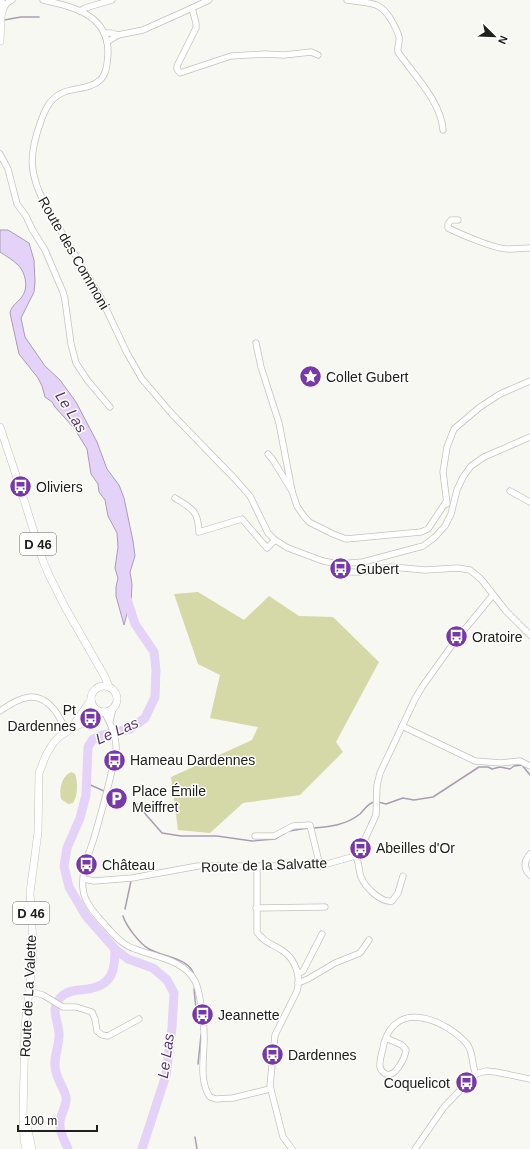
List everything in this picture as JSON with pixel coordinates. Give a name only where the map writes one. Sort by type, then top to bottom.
[{"type":"main road","points":[[0,41],[1,0]]},
{"type":"main road","name":"D 46","points":[[0,428],[1,437],[20,487],[42,561],[56,591],[105,677],[109,688]]},
{"type":"main road","points":[[96,689],[102,686],[109,688],[115,693],[115,705],[113,708],[104,712],[96,709],[91,700],[100,678],[98,666]]},
{"type":"main road","name":"Route de La Valette","points":[[69,730],[79,719],[91,700]]},
{"type":"main road","name":"Route de La Valette","points":[[26,1149],[23,1132],[25,1026],[32,966],[33,944],[30,893],[38,832],[39,773],[50,747],[60,736],[104,712]]},
{"type":"main road","name":"Route de La Valette","points":[[24,1103],[32,1149]]},
{"type":"street","points":[[1,15],[7,3],[12,0]]},
{"type":"street","name":"Route des Commoni","points":[[43,0],[51,1],[80,11],[89,15],[98,22],[104,33],[108,52],[106,68],[100,81],[62,93],[48,105],[33,146],[32,162],[34,175],[42,199],[101,298],[135,368],[150,389],[195,439],[250,496],[268,533],[275,540]]},
{"type":"street","points":[[80,11],[85,8],[112,0]]},
{"type":"street","points":[[107,42],[118,35],[143,30],[209,0]]},
{"type":"street","points":[[347,0],[381,5],[388,13],[398,34],[398,52],[416,74],[428,93],[439,115],[443,130]]},
{"type":"street","points":[[192,8],[196,28],[177,66],[180,73],[231,56],[265,54],[284,55],[307,52],[314,52],[318,55]]},
{"type":"street","points":[[104,33],[118,35]]},
{"type":"street","points":[[0,154],[8,169],[17,204],[26,216],[45,250],[65,300],[71,344],[76,363],[88,381],[110,407]]},
{"type":"street","points":[[458,220],[451,220],[448,224],[448,228],[492,246],[507,249],[530,248]]},
{"type":"street","points":[[256,343],[261,367],[279,423],[292,491]]},
{"type":"street","points":[[451,514],[446,502],[443,472],[447,447],[454,429],[480,407],[500,394],[530,381]]},
{"type":"street","points":[[175,498],[193,509],[198,521],[199,532],[242,519],[267,548],[275,540],[288,548],[308,556],[338,564],[363,562],[423,546],[435,537],[445,526],[451,514],[457,490],[463,477],[471,466],[484,458],[530,437]]},
{"type":"street","points":[[268,454],[292,491],[298,506],[309,522],[332,534],[346,539],[421,532],[428,529],[446,502]]},
{"type":"street","points":[[510,491],[530,502]]},
{"type":"street","points":[[338,564],[340,569],[344,572],[360,572],[392,567],[425,570],[450,568],[463,568],[470,570],[481,579],[510,615],[529,633]]},
{"type":"street","points":[[403,876],[396,898],[390,901],[383,900],[372,891],[362,879],[355,856],[359,852],[376,818],[379,776],[415,699],[439,661],[493,595]]},
{"type":"street","points":[[0,711],[20,699],[28,697],[37,698],[51,706],[69,730]]},
{"type":"street","points":[[110,723],[113,708]]},
{"type":"street","points":[[104,712],[110,723],[116,748],[104,801],[84,873],[83,890],[88,902],[101,920],[120,941],[132,948],[172,961],[185,970],[194,980],[198,992],[204,1029],[204,1072],[209,1096],[213,1099],[233,1098],[270,1089]]},
{"type":"street","points":[[402,726],[480,763],[501,764],[520,761],[530,766]]},
{"type":"street","points":[[255,836],[274,836],[293,826],[310,825],[320,866]]},
{"type":"street","points":[[530,854],[526,859],[525,865],[526,871],[530,875]]},
{"type":"street","name":"Route de la Salvatte","points":[[84,879],[94,881],[132,878],[198,866],[320,866],[355,856]]},
{"type":"street","points":[[257,867],[256,908],[258,935],[286,954],[295,965],[298,974],[297,991],[276,1035],[270,1079],[270,1089],[283,1137],[292,1149]]},
{"type":"street","points":[[256,908],[325,907]]},
{"type":"street","points":[[298,974],[303,971],[322,934]]},
{"type":"street","points":[[298,983],[336,963],[360,953],[369,940]]},
{"type":"street","points":[[29,991],[43,995],[66,1008],[79,1008],[92,1012],[97,1030],[105,1036],[108,1036],[139,1019]]},
{"type":"street","points":[[386,1038],[402,1045],[406,1050],[405,1057],[396,1071],[388,1075],[382,1072],[380,1066],[386,1038],[392,1027],[402,1020],[409,1018],[427,1019],[442,1025],[456,1034],[468,1047],[476,1074]]},
{"type":"street","points":[[415,1149],[444,1107],[476,1074],[486,1071],[530,1079]]},
{"type":"green space","points":[[198,592],[244,620],[269,596],[299,616],[333,617],[379,662],[336,742],[343,752],[300,795],[243,803],[210,833],[178,830],[171,777],[252,740],[258,727],[210,718],[220,675],[198,664],[174,594]]},
{"type":"green space","points":[[71,772],[75,774],[77,788],[73,803],[68,804],[61,799],[60,791],[63,780]]},
{"type":"water","points":[[0,230],[8,230],[29,243],[34,260],[34,292],[21,318],[25,337],[45,366],[60,380],[76,402],[97,442],[107,469],[119,485],[124,498],[135,556],[130,572],[132,584],[131,603],[124,625],[116,596],[118,578],[115,568],[118,547],[117,533],[108,516],[105,500],[99,492],[98,484],[91,474],[87,449],[74,428],[52,402],[45,397],[38,378],[19,354],[10,313],[13,306],[21,298],[25,290],[26,281],[21,268],[0,252]]},
{"type":"waterway","points":[[4,20],[21,17],[39,17]]},
{"type":"waterway","name":"Le Las","points":[[126,596],[135,624],[154,652],[156,670],[155,697],[145,718],[130,729],[103,735],[93,739],[88,747],[86,795],[80,818],[67,848],[64,866],[69,887],[86,916],[115,949],[128,959],[153,968],[167,980],[174,993],[172,1028],[166,1075],[142,1149]]},
{"type":"waterway","points":[[378,802],[386,804],[403,798],[414,800],[433,797],[479,767],[488,767],[492,769],[500,767],[510,769],[514,766],[522,765],[530,775]]},
{"type":"waterway","points":[[86,783],[104,791]]},
{"type":"waterway","points":[[134,801],[162,833],[181,836],[217,836],[252,841],[275,839],[285,833]]},
{"type":"waterway","points":[[312,828],[331,826],[349,821],[355,818],[368,805],[374,802]]},
{"type":"waterway","points":[[289,831],[308,828]]},
{"type":"waterway","points":[[125,909],[131,881]]},
{"type":"waterway","points":[[123,916],[130,930],[145,947],[183,962],[192,971],[194,977]]},
{"type":"waterway","points":[[68,1149],[61,1133],[60,1126],[60,1120],[66,1097],[55,1067],[55,1057],[59,1038],[55,1009],[58,1000],[62,996],[75,991],[96,987],[108,980],[113,970],[115,949]]},
{"type":"waterway","points":[[194,989],[197,1018]]},
{"type":"waterway","points":[[198,1064],[201,1035]]},
{"type":"waterway","points":[[195,1137],[197,1149]]},
{"type":"place","name":"Collet Gubert","points":[[310,377]]},
{"type":"place","name":"Oliviers","points":[[20,487]]},
{"type":"place","name":"Gubert","points":[[340,569]]},
{"type":"place","name":"Oratoire","points":[[457,637]]},
{"type":"place","name":"Pt Dardennes","points":[[91,718]]},
{"type":"place","name":"Hameau Dardennes","points":[[114,760]]},
{"type":"place","name":"Place Émile Meiffret","points":[[116,799]]},
{"type":"place","name":"Abeilles d'Or","points":[[361,848]]},
{"type":"place","name":"Château","points":[[86,865]]},
{"type":"place","name":"Jeannette","points":[[202,1015]]},
{"type":"place","name":"Dardennes","points":[[273,1055]]},
{"type":"place","name":"Coquelicot","points":[[466,1083]]}]
